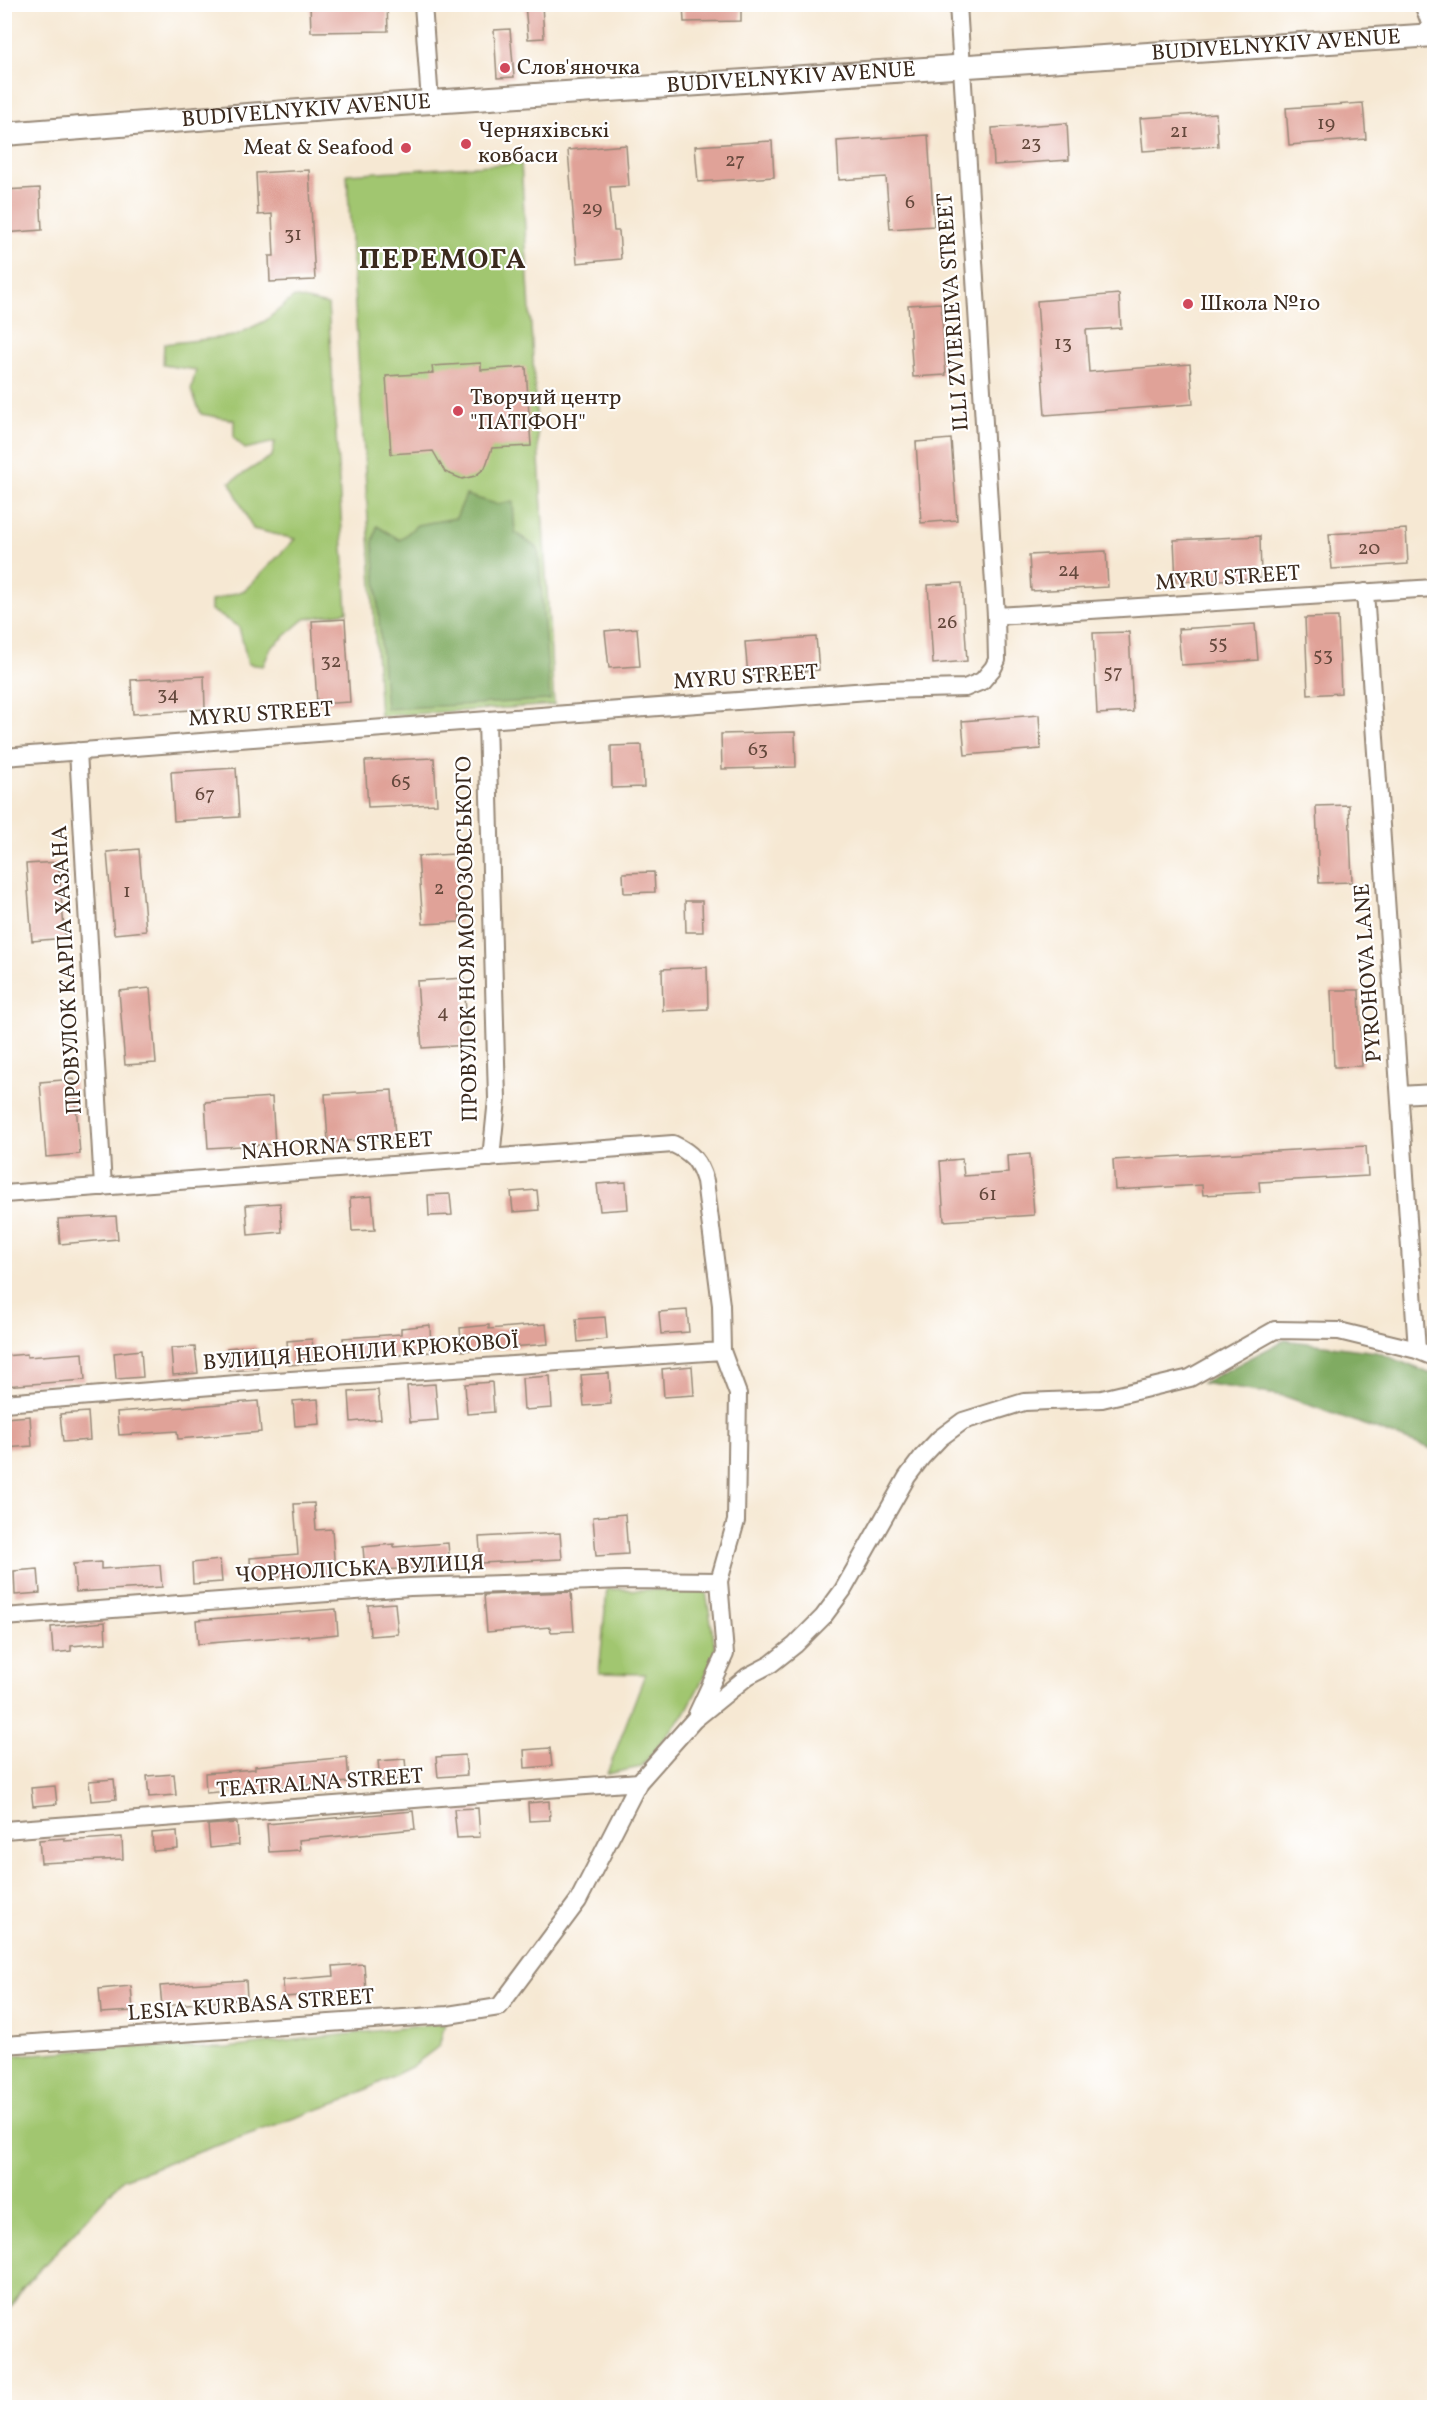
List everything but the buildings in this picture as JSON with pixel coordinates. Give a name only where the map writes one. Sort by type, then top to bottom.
[{"type":"street","points":[[423,4],[430,102]]},
{"type":"street","name":"ILLI ZVIERIEVA STREET","points":[[958,4],[996,616]]},
{"type":"street","points":[[1423,4],[1434,35]]},
{"type":"street","name":"BUDIVELNYKIV AVENUE","points":[[4,134],[430,102],[1434,35]]},
{"type":"street","name":"MYRU STREET","points":[[4,757],[881,690],[965,688],[982,681],[997,660],[996,616],[1434,588]]},
{"type":"street","name":"PYROHOVA LANE","points":[[1365,592],[1417,1350]]},
{"type":"street","name":"ПРОВУЛОК НОЯ МОРОЗОВСЬКОГО","points":[[487,720],[497,1099],[491,1158]]},
{"type":"street","name":"ПРОВУЛОК КАРПА ХАЗАНА","points":[[78,752],[103,1186]]},
{"type":"street","points":[[1400,1095],[1434,1093]]},
{"type":"street","name":"NAHORNA STREET","points":[[4,1194],[673,1144],[688,1152],[700,1163],[705,1181],[721,1305],[722,1351]]},
{"type":"street","points":[[639,1782],[694,1720],[748,1676],[771,1664],[795,1645],[823,1617],[843,1590],[907,1477],[940,1438],[963,1421],[1024,1402],[1102,1399],[1190,1378],[1275,1330],[1339,1331],[1417,1350],[1434,1357]]},
{"type":"street","points":[[694,1720],[725,1654],[719,1581],[736,1521],[738,1394],[722,1351]]},
{"type":"street","name":"ВУЛИЦЯ НЕОНІЛИ КРЮКОВОЇ","points":[[4,1403],[273,1381],[722,1351]]},
{"type":"street","name":"ЧОРНОЛІСЬКА ВУЛИЦЯ","points":[[4,1617],[410,1587],[624,1580],[719,1581]]},
{"type":"street","name":"TEATRALNA STREET","points":[[4,1830],[639,1782]]},
{"type":"street","name":"LESIA KURBASA STREET","points":[[4,2045],[448,2014],[500,2007],[578,1901],[639,1782]]},
{"type":"green space","points":[[521,163],[554,705],[380,716],[347,174]]},
{"type":"green space","points":[[294,297],[328,305],[347,612],[305,619],[271,648],[263,666],[248,664],[239,627],[211,610],[211,601],[245,590],[295,539],[253,529],[230,482],[272,456],[275,442],[245,449],[234,438],[234,420],[201,414],[191,390],[196,370],[163,365],[164,344],[234,336],[265,321]]},
{"type":"green space","points":[[466,495],[496,504],[513,502],[515,532],[538,549],[550,700],[386,709],[373,542],[377,526],[400,540],[417,525],[456,518]]},
{"type":"green space","points":[[1285,1340],[1377,1352],[1434,1375],[1434,1450],[1284,1396],[1202,1383]]},
{"type":"green space","points":[[607,1589],[706,1591],[716,1654],[685,1713],[641,1767],[607,1774],[645,1674],[599,1673]]},
{"type":"green space","points":[[445,2023],[439,2046],[411,2067],[345,2100],[123,2179],[22,2289],[5,2317],[5,2056],[130,2047],[227,2048]]},
{"type":"place","name":"Слов'яночка","points":[[505,68]]},
{"type":"place","name":"Черняхівські ковбаси","points":[[466,144]]},
{"type":"place","name":"Meat & Seafood","points":[[406,148]]},
{"type":"place","name":"Школа №10","points":[[1188,304]]},
{"type":"place","name":"Творчий центр \"ПАТІФОН\"","points":[[458,411]]},
{"type":"district","name":"ПЕРЕМОГА","points":[[443,260]]}]
